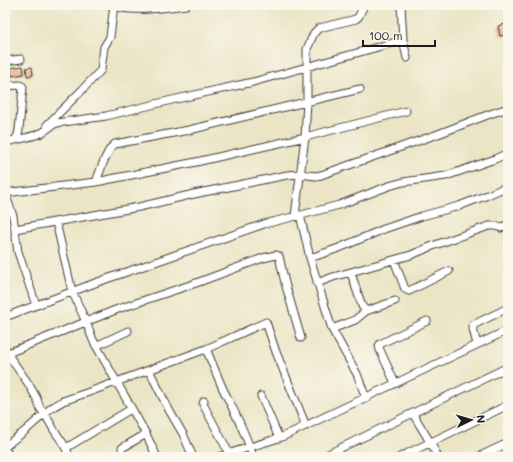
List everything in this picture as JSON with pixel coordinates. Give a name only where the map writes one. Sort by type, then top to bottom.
[{"type":"street","points":[[39,134],[101,70],[104,47],[110,37],[112,5],[124,9],[186,5]]},
{"type":"street","points":[[364,5],[356,19],[316,30],[307,50],[307,102],[305,137],[300,174],[298,216],[317,284],[332,329],[357,374],[366,398]]},
{"type":"street","points":[[402,5],[403,40],[407,58]]},
{"type":"street","points":[[5,142],[39,134],[56,123],[106,116],[253,82],[403,40]]},
{"type":"street","points":[[5,61],[21,59]]},
{"type":"street","points":[[5,86],[20,85],[23,87],[19,130],[15,140]]},
{"type":"street","points":[[96,182],[102,164],[111,147],[115,144],[189,130],[360,89]]},
{"type":"street","points":[[15,229],[139,207],[286,175],[321,175],[508,108]]},
{"type":"street","points":[[36,305],[18,252],[13,216],[5,193],[96,182],[196,162],[305,137],[406,111]]},
{"type":"street","points":[[5,317],[72,291],[264,224],[339,205],[388,186],[403,182],[446,176],[508,153]]},
{"type":"street","points":[[310,258],[384,229],[422,216],[459,206],[508,186]]},
{"type":"street","points":[[56,222],[72,291],[96,346],[146,434],[157,457]]},
{"type":"street","points":[[317,284],[333,277],[410,255],[489,226],[501,228],[508,224]]},
{"type":"street","points":[[70,457],[66,448],[40,408],[38,399],[28,382],[6,351],[118,309],[199,282],[263,258],[276,255],[279,256],[285,283],[301,338]]},
{"type":"street","points":[[394,260],[405,289],[409,291],[449,270]]},
{"type":"street","points":[[351,273],[362,306],[366,311]]},
{"type":"street","points":[[332,329],[356,320],[366,311],[395,301]]},
{"type":"street","points":[[477,344],[473,326],[508,308]]},
{"type":"street","points":[[395,383],[380,350],[380,344],[427,321]]},
{"type":"street","points":[[11,457],[6,445],[25,431],[51,408],[63,401],[206,349],[266,322],[276,352],[306,426]]},
{"type":"street","points":[[218,457],[279,438],[508,330]]},
{"type":"street","points":[[96,346],[128,331]]},
{"type":"street","points":[[206,349],[223,389],[231,403],[253,457]]},
{"type":"street","points":[[322,457],[508,367]]},
{"type":"street","points":[[149,370],[168,410],[183,434],[193,457]]},
{"type":"street","points":[[261,396],[279,438]]},
{"type":"street","points":[[204,401],[204,404],[229,453]]},
{"type":"street","points":[[400,457],[508,405]]},
{"type":"street","points":[[66,448],[131,409]]},
{"type":"street","points":[[413,414],[438,457]]},
{"type":"street","points":[[122,448],[146,434]]},
{"type":"street","points":[[478,457],[508,443]]},
{"type":"building","points":[[505,24],[507,35],[500,36],[498,26]]},
{"type":"building","points":[[23,66],[24,74],[12,76],[11,68]]},
{"type":"building","points":[[32,67],[33,75],[27,76],[26,68]]}]
